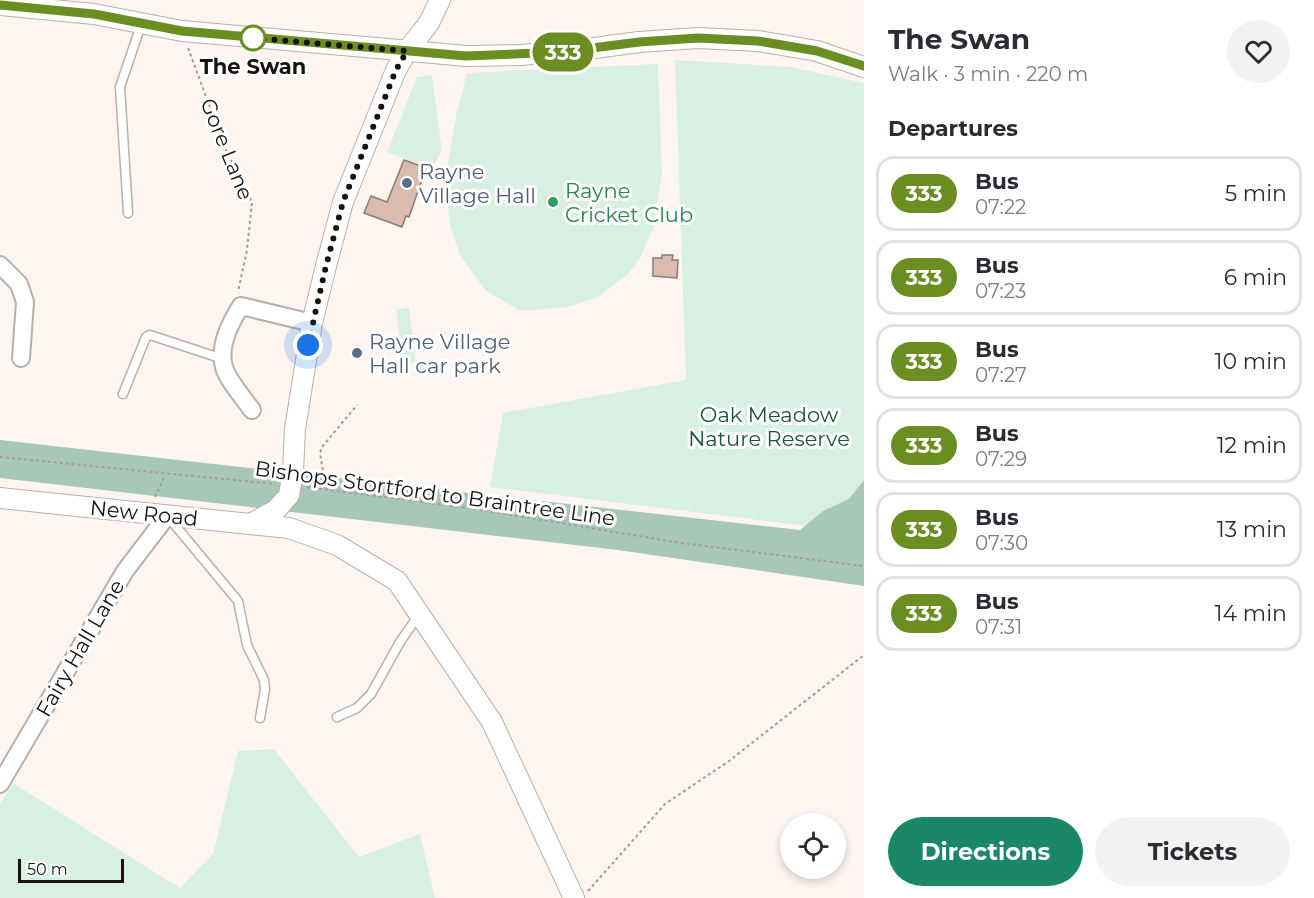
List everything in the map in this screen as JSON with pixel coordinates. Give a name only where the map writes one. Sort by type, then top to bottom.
[{"type":"street","points":[[298,531],[293,511],[291,485],[295,429],[312,323],[343,202],[396,70],[407,51],[429,23],[440,0]]},
{"type":"street","points":[[0,5],[94,14],[141,25],[182,31],[466,56],[521,55],[698,38],[758,41],[817,51],[864,66]]},
{"type":"street","points":[[0,265],[19,284],[25,302],[21,358]]},
{"type":"street","points":[[252,410],[224,369],[222,351],[230,324],[241,306],[312,323]]},
{"type":"street","points":[[252,523],[276,510],[291,485]]},
{"type":"street","name":"New Road","points":[[0,498],[252,523],[298,531],[336,545],[397,580],[492,722],[574,898]]},
{"type":"street","name":"Fairy Hall Lane","points":[[0,784],[157,515]]},
{"type":"lane","points":[[128,213],[120,87],[141,25]]},
{"type":"lane","points":[[123,394],[146,337],[150,335],[223,359]]},
{"type":"lane","points":[[157,515],[238,602],[247,645],[264,680],[265,689],[260,718]]},
{"type":"lane","points":[[337,717],[357,708],[371,694],[400,642],[420,613]]},
{"type":"path","name":"Gore Lane","points":[[182,31],[226,150],[252,202],[247,250],[237,294],[241,306]]},
{"type":"path","points":[[321,488],[323,471],[320,453],[322,447],[357,405]]},
{"type":"path","name":"Bishops Stortford to Braintree Line","points":[[0,457],[165,475],[321,488],[476,509],[681,543],[864,566]]},
{"type":"path","points":[[157,515],[165,475]]},
{"type":"path","points":[[582,898],[665,804],[729,761],[864,655]]},
{"type":"green space","name":"Oak Meadow Nature Reserve","points":[[675,60],[791,67],[864,83],[864,533],[490,487],[503,413],[686,380]]},
{"type":"green space","name":"Rayne Cricket Club","points":[[658,64],[662,174],[653,229],[640,259],[627,275],[598,297],[569,307],[520,311],[485,290],[460,255],[450,225],[445,179],[456,116],[467,73]]},
{"type":"green space","points":[[432,75],[442,151],[433,167],[424,166],[387,152],[417,77]]},
{"type":"green space","points":[[409,308],[416,363],[403,365],[396,309]]},
{"type":"green space","points":[[0,440],[800,530],[823,511],[849,499],[864,480],[864,586],[618,550],[0,478]]},
{"type":"green space","points":[[274,749],[359,857],[420,834],[435,898],[0,898],[0,804],[13,783],[180,888],[213,854],[238,751]]},
{"type":"building","name":"Rayne Village Hall","points":[[404,160],[426,168],[409,217],[406,216],[402,227],[364,213],[371,196],[387,202]]},
{"type":"building","points":[[662,255],[673,255],[672,260],[678,260],[677,278],[653,276],[653,258],[662,258]]},
{"type":"bus line","name":"333","points":[[0,5],[94,14],[141,25],[182,31],[466,56],[561,52],[639,42],[698,38],[758,41],[817,51],[864,66]]},
{"type":"place","name":"The Swan","points":[[253,38]]},
{"type":"place","name":"Rayne Village Hall","points":[[407,183]]},
{"type":"place","name":"Rayne Cricket Club","points":[[553,202]]},
{"type":"place","name":"Rayne Village Hall car park","points":[[357,353]]},
{"type":"route","points":[[253,38],[407,51],[396,70],[343,202],[308,345]]}]
